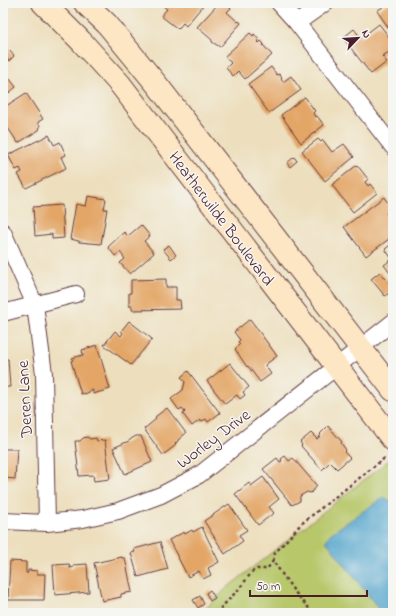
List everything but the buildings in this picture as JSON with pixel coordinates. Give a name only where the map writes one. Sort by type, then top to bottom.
[{"type":"main road","name":"Heatherwilde Boulevard","points":[[43,3],[120,84],[336,366],[391,448]]},
{"type":"main road","name":"Heatherwilde Boulevard","points":[[85,3],[107,24],[158,86],[393,390]]},
{"type":"street","points":[[279,3],[297,23],[393,147]]},
{"type":"street","points":[[297,23],[325,3]]},
{"type":"street","name":"Deren Lane","points":[[3,232],[35,306],[44,374],[47,523]]},
{"type":"street","points":[[3,313],[35,306],[76,294]]},
{"type":"street","name":"Worley Drive","points":[[3,520],[47,523],[83,520],[118,511],[162,495],[199,475],[393,322]]},
{"type":"path","points":[[216,613],[239,589],[252,572],[257,569],[267,568],[273,561],[275,553],[302,524],[391,448]]},
{"type":"path","points":[[273,561],[294,591],[314,613]]},
{"type":"green space","points":[[389,460],[393,466],[393,613],[201,613],[228,587]]},
{"type":"water","points":[[384,497],[393,502],[393,613],[382,613],[326,541],[330,534]]}]
